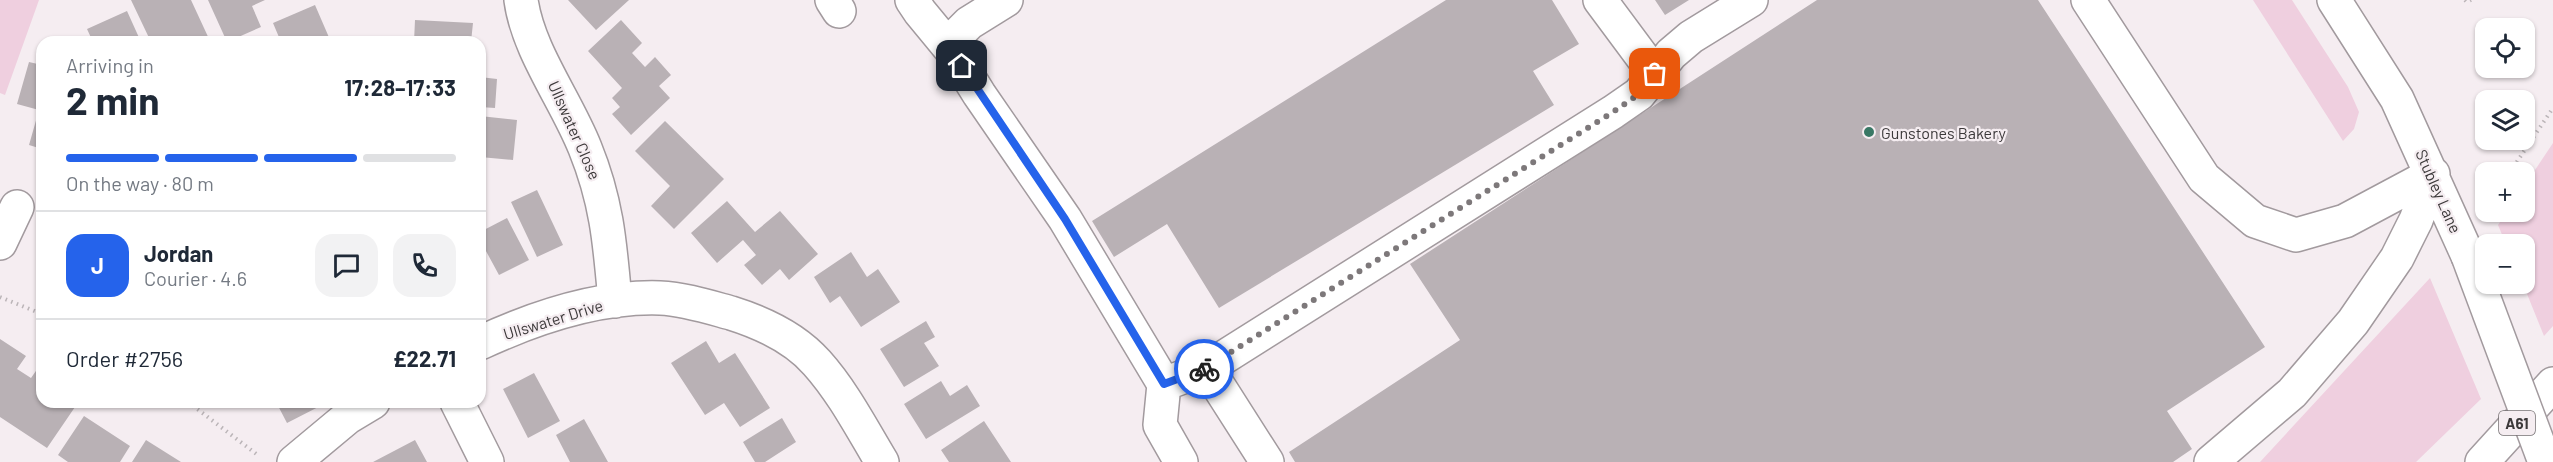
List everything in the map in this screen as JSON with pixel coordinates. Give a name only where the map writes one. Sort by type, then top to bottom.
[{"type":"main road","name":"Ullswater Close","points":[[521,0],[531,36],[585,146],[601,190],[607,217],[615,301]]},
{"type":"main road","points":[[912,0],[953,52],[979,94],[1065,219],[1164,384],[1161,425],[1180,462]]},
{"type":"main road","points":[[953,52],[957,35],[969,23],[1006,0]]},
{"type":"main road","points":[[1600,0],[1655,74]]},
{"type":"main road","points":[[1164,384],[1207,368],[1613,112],[1639,94],[1671,54],[1691,37],[1750,0]]},
{"type":"main road","points":[[2088,0],[2204,178],[2255,221],[2296,235],[2345,222],[2433,174]]},
{"type":"main road","name":"Stubley Lane","points":[[2334,0],[2397,99],[2433,174],[2468,256],[2545,462]]},
{"type":"main road","points":[[2211,462],[2292,393],[2354,322],[2397,258],[2416,220],[2433,174]]},
{"type":"main road","points":[[0,243],[17,207]]},
{"type":"main road","name":"Ullswater Drive","points":[[486,340],[504,332],[577,309],[615,301],[661,298],[706,306],[753,320],[791,340],[817,362],[841,395],[882,462]]},
{"type":"main road","points":[[1207,368],[1267,462]]},
{"type":"main road","name":"A61","points":[[2482,462],[2553,384]]},
{"type":"main road","points":[[294,462],[348,417],[363,408]]},
{"type":"main road","points":[[460,408],[487,462]]},
{"type":"path","points":[[2465,0],[2467,2],[2471,0]]},
{"type":"path","points":[[2517,162],[2553,108]]},
{"type":"path","points":[[0,297],[36,312]]},
{"type":"path","points":[[196,408],[268,462]]},
{"type":"shaded area","points":[[0,0],[39,0],[5,95],[0,93]]},
{"type":"shaded area","points":[[2253,0],[2292,0],[2348,87],[2359,112],[2354,129],[2343,141]]},
{"type":"shaded area","points":[[2553,143],[2553,326],[2544,336],[2527,294],[2535,294],[2535,234],[2502,234],[2498,225],[2500,222],[2535,222],[2535,170]]},
{"type":"shaded area","points":[[2430,278],[2481,399],[2416,462],[2260,462]]},
{"type":"building","points":[[131,0],[191,0],[208,36],[148,36]]},
{"type":"building","points":[[208,0],[265,0],[252,6],[261,27],[241,36],[224,36]]},
{"type":"building","points":[[568,0],[629,0],[596,30]]},
{"type":"building","points":[[1446,0],[1552,0],[1579,44],[1533,71],[1554,105],[1219,308],[1167,224],[1114,257],[1092,221]]},
{"type":"building","points":[[1655,0],[1689,0],[1665,15]]},
{"type":"building","name":"Gunstones Bakery","points":[[1817,0],[2038,0],[2265,347],[2167,411],[2192,449],[2173,462],[1295,462],[1289,452],[1460,340],[1410,264]]},
{"type":"building","points":[[315,5],[328,36],[278,36],[273,23]]},
{"type":"building","points":[[127,11],[138,36],[90,36],[87,29]]},
{"type":"building","points":[[415,20],[473,23],[472,36],[414,36]]},
{"type":"building","points":[[621,20],[642,43],[632,53],[645,67],[655,57],[671,75],[659,86],[670,98],[631,135],[612,114],[620,107],[612,98],[622,88],[588,51]]},
{"type":"building","points":[[29,62],[36,64],[36,109],[17,104]]},
{"type":"building","points":[[486,78],[497,79],[495,108],[486,107]]},
{"type":"building","points":[[486,117],[517,120],[513,160],[486,158]]},
{"type":"building","points":[[36,120],[36,147],[29,145]]},
{"type":"building","points":[[665,121],[724,179],[674,229],[651,206],[670,186],[635,151]]},
{"type":"building","points":[[537,190],[563,245],[537,257],[511,202]]},
{"type":"building","points":[[727,201],[755,232],[780,211],[818,254],[789,280],[780,269],[762,285],[744,265],[756,255],[743,240],[717,263],[691,233]]},
{"type":"building","points":[[507,218],[529,260],[499,275],[486,251],[486,229]]},
{"type":"building","points":[[851,252],[867,277],[878,269],[900,302],[861,327],[840,296],[830,303],[814,277]]},
{"type":"building","points":[[926,321],[935,337],[924,343],[939,366],[904,387],[880,349]]},
{"type":"building","points":[[0,339],[26,356],[17,369],[31,378],[36,371],[36,408],[74,408],[47,448],[0,417]]},
{"type":"building","points":[[706,341],[719,363],[735,353],[770,408],[740,427],[724,403],[705,415],[671,363]]},
{"type":"building","points":[[534,373],[560,421],[528,438],[503,389]]},
{"type":"building","points":[[941,381],[950,396],[967,385],[980,406],[926,439],[904,404]]},
{"type":"building","points":[[279,408],[316,408],[287,423]]},
{"type":"building","points":[[84,416],[130,446],[120,462],[68,462],[58,455]]},
{"type":"building","points":[[782,418],[796,442],[765,462],[755,462],[743,442]]},
{"type":"building","points":[[584,419],[608,462],[570,462],[556,435]]},
{"type":"building","points":[[984,421],[1011,462],[949,462],[941,450]]},
{"type":"building","points":[[146,440],[181,462],[132,462]]},
{"type":"building","points":[[415,440],[427,462],[373,462]]},
{"type":"way so far","points":[[1204,369],[1613,112],[1639,94],[1655,74]]},
{"type":"place","name":"Gunstones Bakery","points":[[1869,132]]},
{"type":"route","points":[[962,66],[1065,219],[1164,384],[1204,369]]}]
